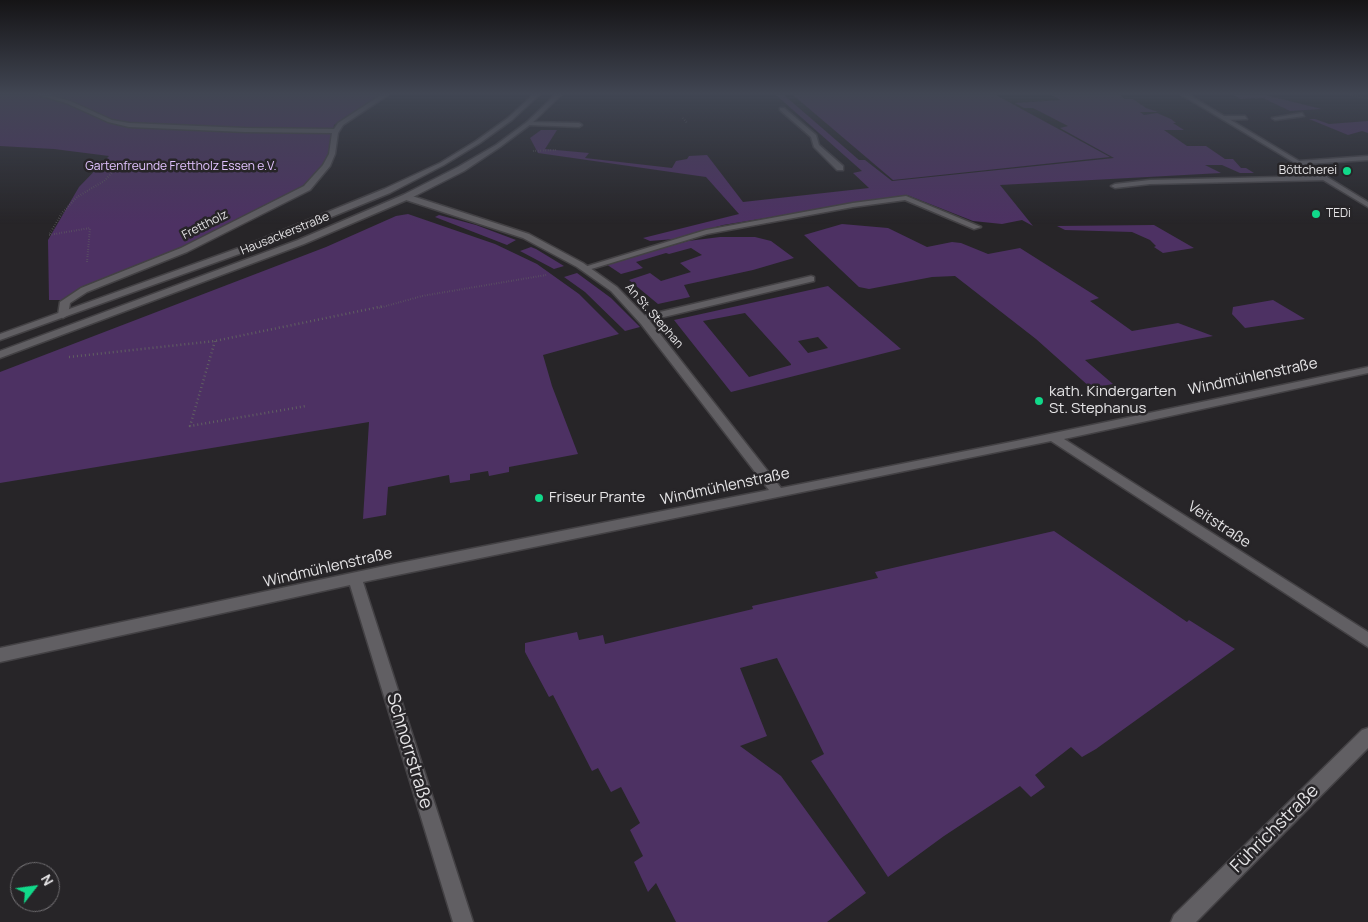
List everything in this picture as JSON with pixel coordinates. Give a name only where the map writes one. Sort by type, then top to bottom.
[{"type":"street","name":"Frettholz","points":[[63,315],[65,302],[84,290],[184,250],[307,188],[326,166],[332,154],[335,138]]},
{"type":"street","name":"Hausackerstraße","points":[[0,337],[250,247],[387,191],[442,164],[484,138]]},
{"type":"street","name":"Hausackerstraße","points":[[0,355],[301,242],[406,197],[461,169],[507,138]]},
{"type":"street","points":[[814,138],[816,146],[840,168]]},
{"type":"street","points":[[1257,138],[1368,205]]},
{"type":"street","points":[[1298,163],[1368,158]]},
{"type":"street","points":[[1115,186],[1150,182],[1324,178]]},
{"type":"street","name":"An St. Stephan","points":[[406,197],[526,236],[583,267],[614,289],[643,319],[778,493]]},
{"type":"street","points":[[583,267],[706,232],[852,205],[906,198],[977,227]]},
{"type":"street","points":[[643,319],[810,279]]},
{"type":"street","name":"Windmühlenstraße","points":[[0,656],[356,579],[1053,437],[1368,370]]},
{"type":"street","name":"Veitstraße","points":[[1053,437],[1368,640]]},
{"type":"street","name":"Schnorrstraße","points":[[356,579],[463,922]]},
{"type":"street","name":"Führichstraße","points":[[1182,922],[1368,736]]},
{"type":"path","points":[[529,152],[562,150]]},
{"type":"path","points":[[86,263],[90,228],[49,235],[62,213],[77,196],[104,181],[113,172]]},
{"type":"path","points":[[68,357],[215,341],[374,309],[422,296],[556,274],[583,267]]},
{"type":"path","points":[[215,341],[190,426],[306,406]]},
{"type":"green space","name":"Gartenfreunde Frettholz Essen e.V.","points":[[0,138],[331,138],[328,155],[322,167],[305,187],[179,249],[82,289],[62,300],[49,300],[48,240],[79,187],[109,156],[54,149],[0,146]]},
{"type":"green space","points":[[530,138],[552,138],[545,149],[589,153],[585,158],[672,168],[676,161],[687,159],[689,156],[707,155],[743,202],[869,188],[853,173],[862,171],[825,138],[834,138],[859,160],[865,160],[892,181],[1114,158],[1078,138],[1176,138],[1187,146],[1206,146],[1225,159],[1233,159],[1241,168],[1246,168],[1254,173],[1240,173],[1222,165],[1205,165],[1221,173],[1000,185],[1033,226],[1022,220],[1002,224],[973,221],[907,195],[723,225],[674,239],[650,241],[643,238],[739,214],[706,177],[538,153]]},
{"type":"green space","points":[[844,138],[1075,138],[1110,157],[893,180]]},
{"type":"green space","points":[[408,214],[495,244],[537,264],[579,294],[619,334],[543,355],[552,386],[578,454],[509,467],[509,472],[489,476],[488,471],[470,474],[470,480],[450,483],[449,475],[388,487],[386,515],[363,519],[369,422],[0,483],[0,372],[326,247],[396,216]]},
{"type":"green space","points":[[439,215],[476,225],[516,240],[507,245],[435,217]]},
{"type":"green space","points":[[842,224],[888,228],[927,247],[952,242],[961,243],[988,254],[1020,248],[1099,298],[1090,301],[1132,331],[1178,323],[1213,336],[1085,360],[1113,384],[1091,388],[1036,339],[955,276],[932,277],[869,289],[859,287],[804,235]]},
{"type":"green space","points":[[1154,225],[1194,248],[1163,253],[1154,247],[1156,246],[1150,240],[1132,232],[1065,230],[1057,226]]},
{"type":"green space","points":[[720,237],[755,237],[771,241],[794,258],[753,270],[684,285],[690,297],[658,304],[629,280],[650,273],[661,281],[691,272],[680,263],[702,255],[691,248],[669,254],[666,253],[636,262],[643,268],[621,274],[606,264],[688,241]]},
{"type":"green space","points":[[531,247],[564,266],[554,269],[520,251]]},
{"type":"green space","points":[[577,273],[611,298],[640,327],[625,331],[585,292],[564,277]]},
{"type":"green space","points":[[828,286],[901,349],[731,392],[674,320]],"holes":[[[745,313],[791,364],[791,365],[749,377],[703,321]],[[818,337],[828,348],[808,353],[798,341]]]},
{"type":"green space","points":[[1273,300],[1305,319],[1245,328],[1232,314],[1233,307]]},
{"type":"green space","points":[[1054,531],[1187,622],[1189,620],[1235,649],[1096,749],[1082,757],[1071,747],[1035,775],[1045,787],[1031,797],[1020,786],[944,836],[888,877],[811,761],[824,754],[777,658],[740,668],[767,736],[740,746],[781,776],[866,893],[827,922],[676,922],[656,883],[648,892],[634,862],[643,856],[630,830],[640,823],[621,787],[611,792],[598,768],[592,771],[553,695],[549,697],[525,652],[525,643],[577,632],[579,640],[603,635],[605,644],[753,609],[752,606],[878,578],[875,572]]},
{"type":"place","name":"Böttcherei","points":[[1347,171]]},
{"type":"place","name":"TEDi","points":[[1316,214]]},
{"type":"place","name":"kath. Kindergarten St. Stephanus","points":[[1039,401]]},
{"type":"place","name":"Friseur Prante","points":[[539,498]]}]
